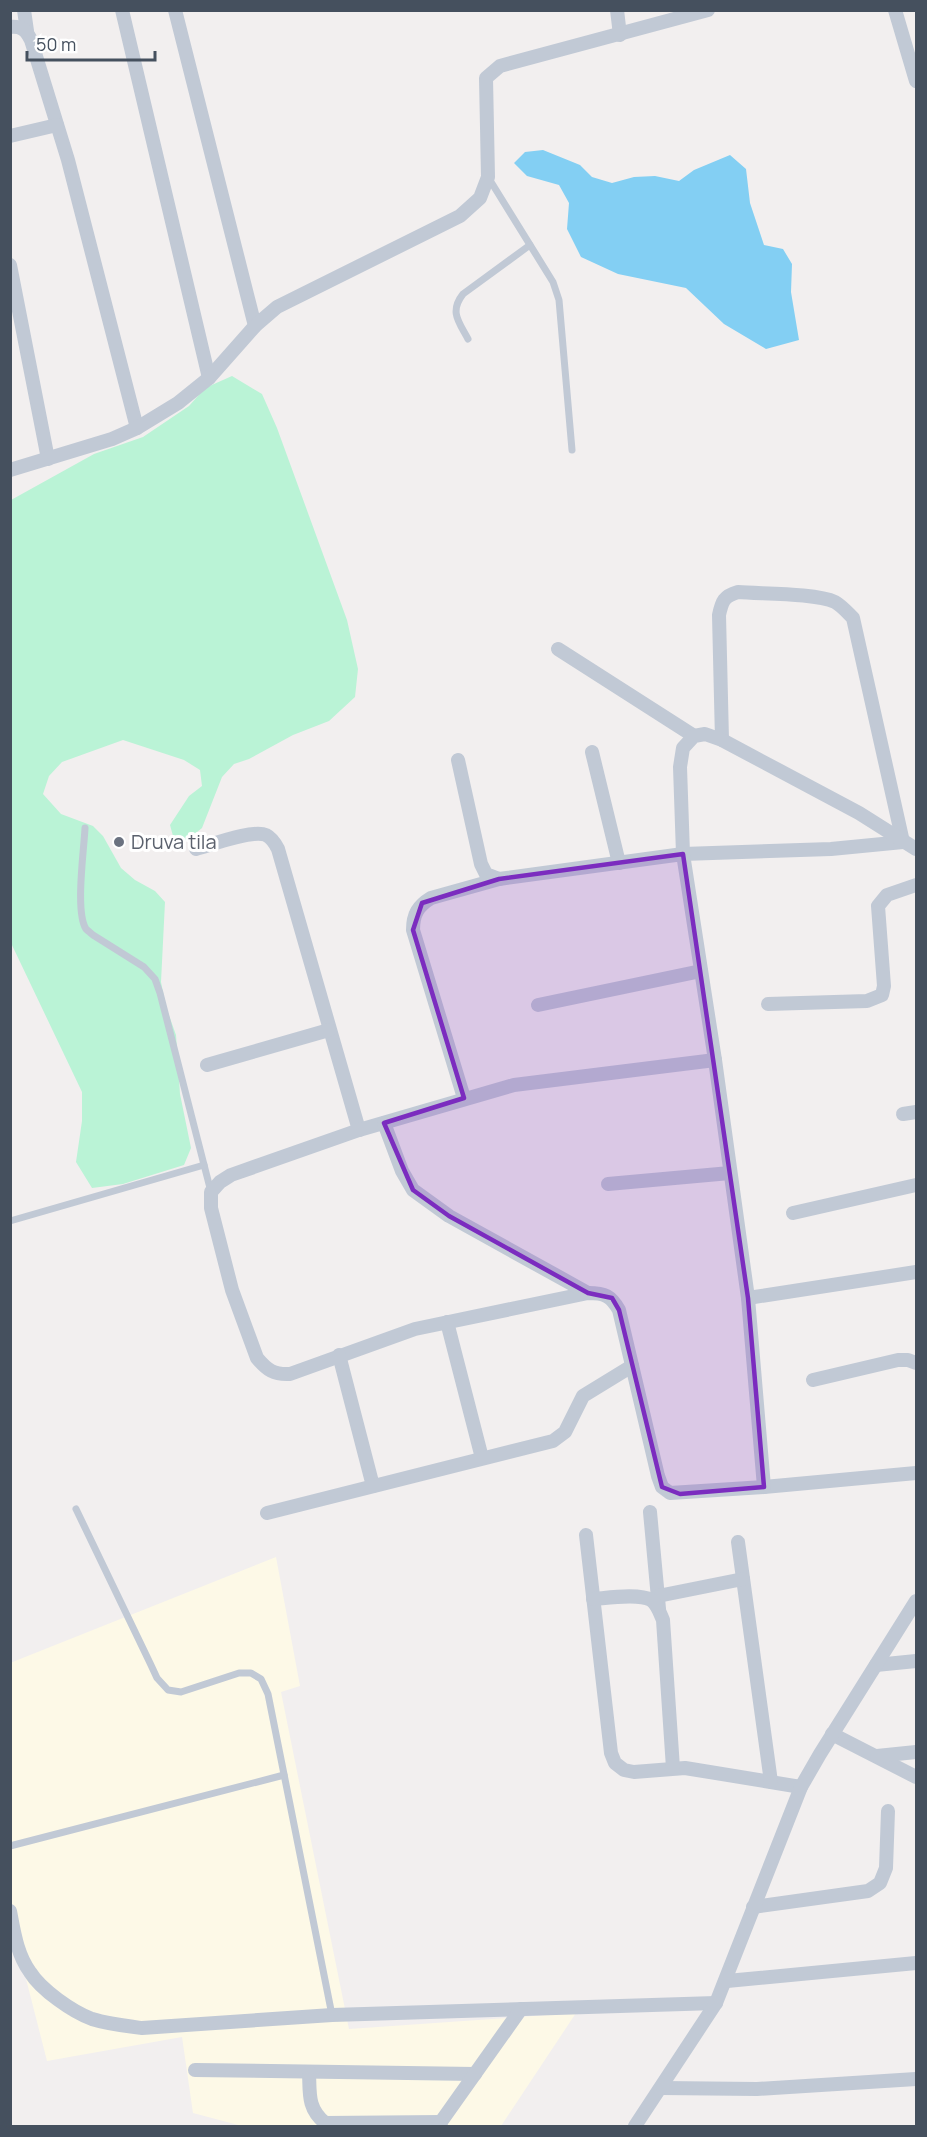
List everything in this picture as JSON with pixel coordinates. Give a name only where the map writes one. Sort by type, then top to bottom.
[{"type":"street","points":[[24,10],[27,31],[57,125],[137,428]]},
{"type":"street","points":[[122,10],[209,378]]},
{"type":"street","points":[[175,10],[255,326]]},
{"type":"street","points":[[617,10],[620,35]]},
{"type":"street","points":[[10,470],[112,440],[137,428],[178,403],[209,378],[255,326],[277,307],[460,216],[480,198],[488,177],[486,78],[500,66],[708,10]]},
{"type":"street","points":[[895,10],[916,76]]},
{"type":"street","points":[[10,27],[21,27],[27,31]]},
{"type":"street","points":[[10,136],[57,125]]},
{"type":"street","points":[[10,265],[48,459]]},
{"type":"street","points":[[722,740],[719,615],[722,601],[728,595],[738,592],[816,597],[834,602],[846,610],[852,618],[903,842]]},
{"type":"street","points":[[558,649],[693,736]]},
{"type":"street","points":[[764,1487],[747,1298],[715,1060],[683,854],[680,767],[683,748],[693,736],[705,734],[722,740],[859,813],[916,849]]},
{"type":"street","points":[[592,752],[619,863]]},
{"type":"street","points":[[458,760],[481,864],[486,874],[499,879]]},
{"type":"street","points":[[196,849],[263,833],[272,839],[278,849],[359,1130]]},
{"type":"street","points":[[464,1098],[413,930],[416,910],[422,903],[431,898],[499,879],[683,854],[831,849],[903,842]]},
{"type":"street","points":[[768,1004],[867,1001],[882,995],[884,986],[878,906],[887,895],[916,885]]},
{"type":"street","points":[[538,1005],[701,971]]},
{"type":"street","points":[[207,1065],[329,1030]]},
{"type":"street","points":[[715,1060],[514,1085],[359,1130],[231,1175],[220,1182],[210,1192],[211,1208],[232,1290],[257,1358],[264,1367],[275,1374],[290,1374],[415,1329],[588,1293],[603,1293],[612,1298],[619,1310],[658,1476],[662,1487],[670,1493],[681,1494],[916,1473]]},
{"type":"street","points":[[384,1123],[402,1171],[413,1190],[448,1216],[588,1293]]},
{"type":"street","points":[[608,1184],[730,1173]]},
{"type":"street","points":[[793,1213],[916,1185]]},
{"type":"street","points":[[747,1298],[916,1272]]},
{"type":"street","points":[[447,1322],[482,1458]]},
{"type":"street","points":[[339,1356],[373,1486]]},
{"type":"street","points":[[813,1380],[898,1360],[916,1363]]},
{"type":"street","points":[[267,1513],[554,1441],[565,1432],[583,1396],[632,1366]]},
{"type":"street","points":[[650,1512],[658,1602],[663,1620],[673,1768]]},
{"type":"street","points":[[586,1535],[611,1752],[615,1763],[624,1770],[634,1772],[673,1768],[703,1770],[801,1787]]},
{"type":"street","points":[[738,1542],[771,1782]]},
{"type":"street","points":[[593,1599],[642,1596],[658,1602],[743,1579]]},
{"type":"street","points":[[635,2127],[717,2003],[727,1981],[736,1949],[801,1787],[916,1601]]},
{"type":"street","points":[[876,1665],[916,1661]]},
{"type":"street","points":[[832,1734],[916,1777]]},
{"type":"street","points":[[876,1756],[916,1752]]},
{"type":"street","points":[[753,1907],[868,1891],[880,1883],[886,1868],[888,1811]]},
{"type":"street","points":[[10,1911],[17,1945],[29,1971],[39,1983],[64,2003],[91,2019],[142,2028],[332,2015],[717,2003]]},
{"type":"street","points":[[727,1981],[916,1963]]},
{"type":"street","points":[[309,2072],[311,2107],[325,2123],[440,2124],[521,2009]]},
{"type":"street","points":[[195,2070],[475,2074]]},
{"type":"street","points":[[662,2088],[757,2089],[916,2079]]},
{"type":"lane","points":[[488,177],[553,282],[559,300],[572,450]]},
{"type":"lane","points":[[468,339],[457,319],[455,311],[457,302],[463,294],[530,245]]},
{"type":"lane","points":[[85,828],[81,917],[86,928],[93,935],[144,967],[155,979],[210,1192]]},
{"type":"lane","points":[[10,1221],[204,1165]]},
{"type":"lane","points":[[76,1509],[157,1678],[168,1690],[182,1692],[239,1673],[251,1673],[261,1679],[268,1694],[332,2015]]},
{"type":"lane","points":[[10,1846],[284,1775]]},
{"type":"highlighted area","points":[[683,854],[748,1298],[764,1487],[680,1494],[662,1487],[619,1310],[612,1298],[588,1293],[449,1216],[413,1190],[384,1123],[464,1098],[413,930],[422,903],[499,879]]},
{"type":"shaded area","points":[[276,1557],[300,1686],[281,1692],[349,2029],[576,2013],[501,2126],[242,2126],[193,2113],[182,2037],[47,2061],[11,1920],[10,1663]]},
{"type":"green space","points":[[232,376],[262,394],[277,428],[347,620],[358,669],[355,697],[329,721],[293,735],[249,759],[234,764],[222,777],[202,828],[186,841],[173,836],[170,825],[189,796],[202,786],[200,770],[184,760],[123,740],[62,762],[49,776],[43,794],[61,814],[93,826],[103,836],[121,868],[135,880],[155,891],[165,902],[161,982],[166,1007],[176,1035],[180,1094],[191,1148],[184,1165],[123,1184],[92,1188],[76,1162],[82,1121],[82,1092],[11,943],[11,500],[94,454],[143,437],[189,406],[205,388]]},
{"type":"water","points":[[543,150],[580,165],[592,177],[612,183],[634,177],[655,176],[679,181],[694,170],[730,155],[746,169],[750,203],[764,245],[783,249],[792,264],[791,292],[799,340],[766,349],[724,324],[686,288],[618,274],[581,257],[567,229],[569,203],[559,185],[527,176],[514,163],[525,152]]},
{"type":"place","name":"Druva tila","points":[[119,842]]}]
